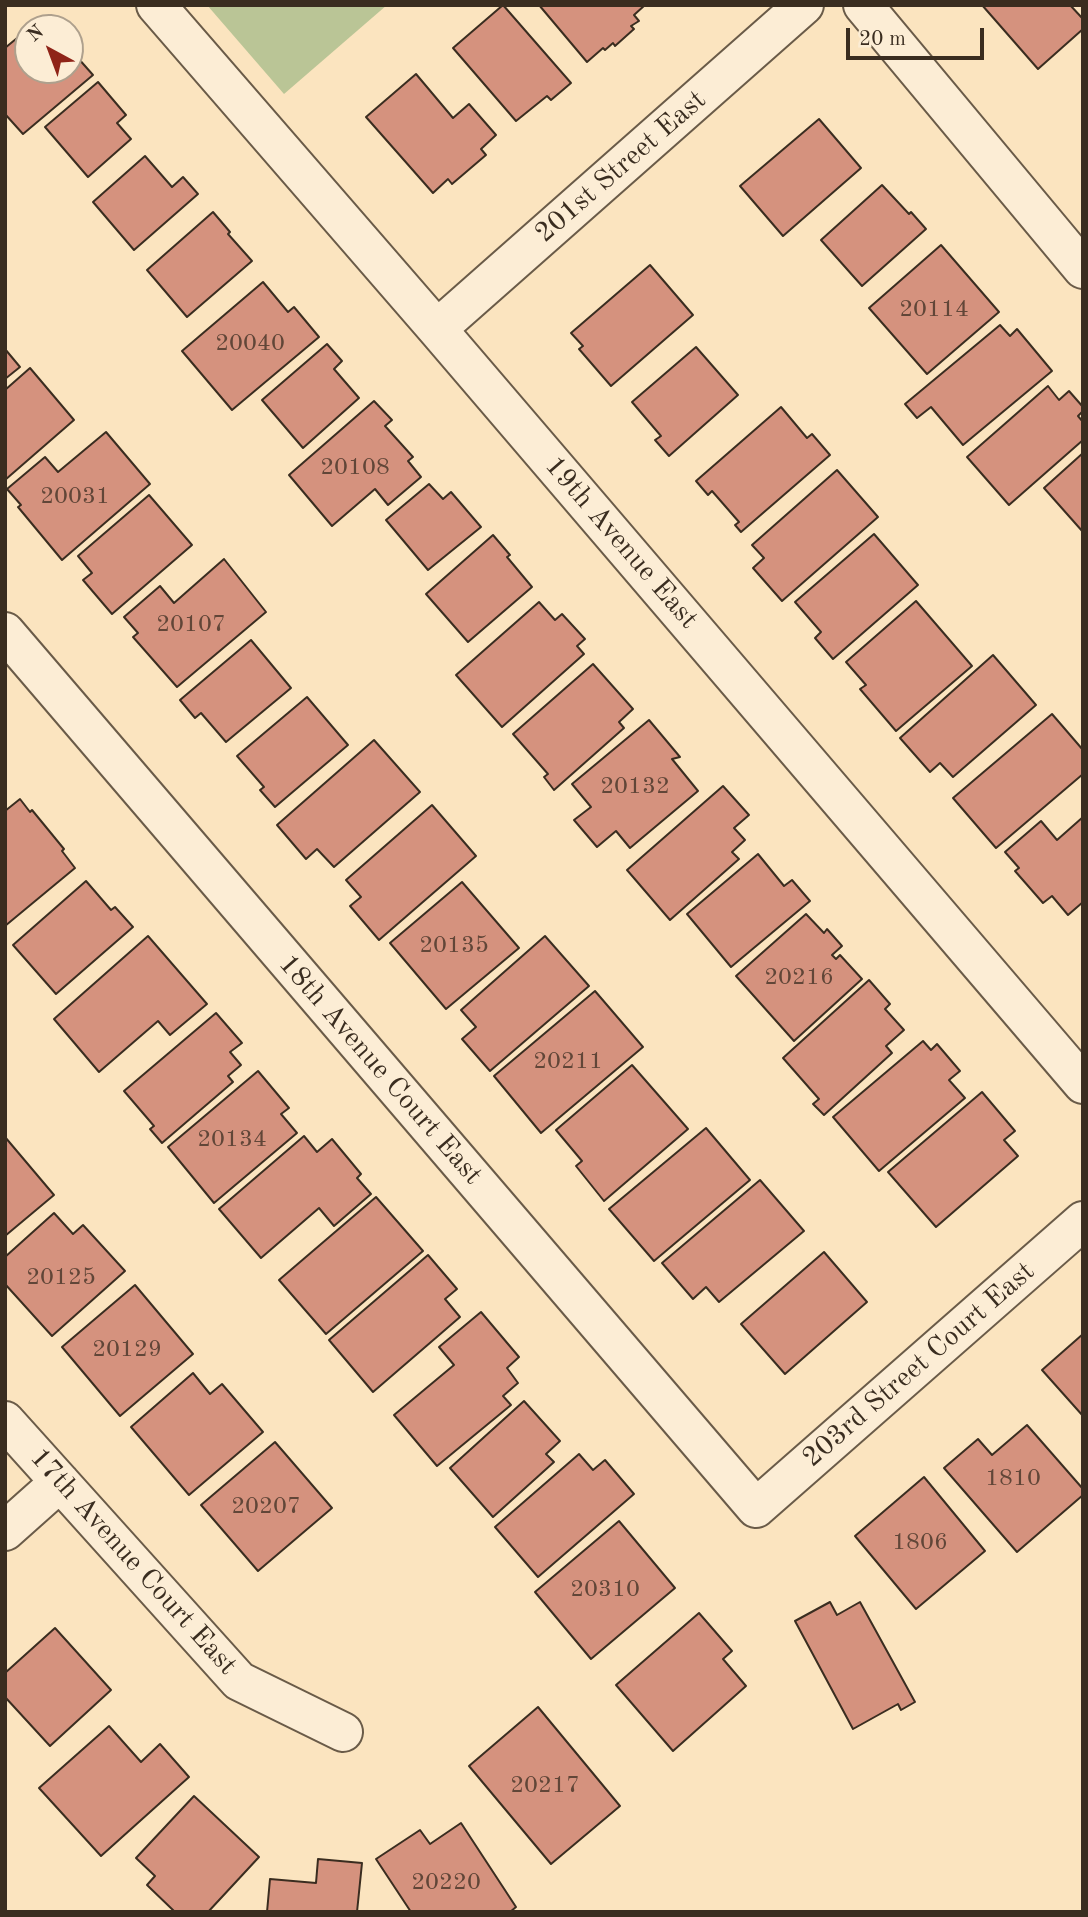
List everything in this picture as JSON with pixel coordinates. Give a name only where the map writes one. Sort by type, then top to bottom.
[{"type":"street","name":"19th Avenue East","points":[[156,5],[438,328],[1083,1084]]},
{"type":"street","name":"201st Street East","points":[[438,328],[804,5]]},
{"type":"street","points":[[863,5],[1083,269]]},
{"type":"street","name":"18th Avenue Court East","points":[[5,632],[755,1508]]},
{"type":"street","name":"203rd Street Court East","points":[[755,1508],[1083,1221]]},
{"type":"street","name":"17th Avenue Court East","points":[[5,1421],[239,1681],[342,1732]]},
{"type":"street","points":[[5,1531],[60,1482]]},
{"type":"green space","points":[[207,5],[387,5],[284,94]]},
{"type":"building","points":[[503,5],[571,83],[551,100],[547,96],[516,121],[453,48]]},
{"type":"building","points":[[539,5],[645,5],[634,15],[639,21],[631,26],[634,29],[615,46],[613,43],[605,50],[603,48],[587,62]]},
{"type":"building","points":[[982,5],[1070,5],[1083,19],[1083,29],[1038,69]]},
{"type":"building","points":[[14,41],[14,84],[82,84],[23,134],[5,114],[5,48]]},
{"type":"building","points":[[84,65],[93,75],[84,83]]},
{"type":"building","points":[[416,74],[453,118],[469,104],[496,135],[481,149],[486,155],[452,184],[448,179],[433,193],[366,117]]},
{"type":"building","points":[[98,82],[126,115],[117,123],[131,139],[88,177],[45,127]]},
{"type":"building","points":[[819,119],[861,168],[783,236],[740,186]]},
{"type":"building","points":[[145,156],[172,187],[183,177],[198,194],[134,250],[93,202]]},
{"type":"building","points":[[882,185],[926,229],[862,286],[821,240]]},
{"type":"building","points":[[213,212],[252,261],[187,317],[147,270]]},
{"type":"building","points":[[941,245],[999,312],[927,374],[869,308]]},
{"type":"building","points":[[650,265],[693,315],[611,386],[579,349],[583,346],[571,333]]},
{"type":"building","points":[[263,282],[288,312],[294,307],[319,337],[232,410],[182,351]]},
{"type":"building","points":[[1000,325],[1010,336],[1017,329],[1052,371],[963,445],[931,407],[917,418],[905,404]]},
{"type":"building","points":[[327,344],[342,361],[334,369],[359,398],[303,448],[262,400]]},
{"type":"building","points":[[696,347],[738,395],[669,456],[655,440],[661,436],[632,402]]},
{"type":"building","points":[[5,349],[20,367],[5,379]]},
{"type":"building","points":[[30,368],[74,420],[5,480],[5,390]]},
{"type":"building","points":[[1048,386],[1059,400],[1069,391],[1083,407],[1078,416],[1083,422],[1083,440],[1009,505],[967,457]]},
{"type":"building","points":[[374,401],[392,420],[385,426],[413,457],[408,461],[421,477],[388,505],[375,489],[332,526],[289,475]]},
{"type":"building","points":[[781,407],[807,438],[812,434],[830,455],[741,532],[735,525],[739,522],[712,491],[708,495],[696,481]]},
{"type":"building","points":[[106,432],[150,484],[62,560],[18,507],[21,505],[7,489],[45,457],[58,472]]},
{"type":"building","points":[[1083,453],[1083,532],[1044,488]]},
{"type":"building","points":[[837,470],[878,517],[782,601],[753,568],[764,558],[752,545]]},
{"type":"building","points":[[429,484],[443,499],[451,492],[481,527],[428,570],[386,520]]},
{"type":"building","points":[[149,495],[192,545],[112,614],[83,580],[92,573],[78,556]]},
{"type":"building","points":[[874,534],[918,585],[833,659],[815,638],[821,632],[795,602]]},
{"type":"building","points":[[493,535],[532,587],[468,642],[426,594]]},
{"type":"building","points":[[224,559],[266,612],[177,687],[133,637],[138,633],[124,617],[160,586],[174,603]]},
{"type":"building","points":[[916,601],[972,666],[896,731],[860,689],[866,685],[846,662]]},
{"type":"building","points":[[539,602],[555,620],[562,614],[585,639],[577,646],[584,654],[502,727],[456,675]]},
{"type":"building","points":[[251,640],[291,688],[226,742],[201,713],[195,718],[180,700]]},
{"type":"building","points":[[993,655],[1036,705],[953,777],[940,763],[930,772],[900,738]]},
{"type":"building","points":[[593,664],[633,709],[619,722],[624,728],[554,790],[544,777],[548,774],[513,734]]},
{"type":"building","points":[[307,697],[348,745],[275,807],[260,790],[264,787],[237,756]]},
{"type":"building","points":[[1052,714],[1083,750],[1083,774],[996,848],[953,798]]},
{"type":"building","points":[[649,720],[680,757],[672,759],[698,791],[630,848],[616,831],[597,847],[574,820],[591,807],[572,784]]},
{"type":"building","points":[[374,740],[420,792],[334,867],[317,849],[306,859],[277,825]]},
{"type":"building","points":[[723,786],[749,815],[734,828],[745,840],[732,852],[739,859],[670,920],[627,870]]},
{"type":"building","points":[[20,799],[64,849],[62,851],[75,868],[5,926],[5,811]]},
{"type":"building","points":[[432,805],[476,856],[379,940],[350,906],[361,897],[346,880]]},
{"type":"building","points":[[1083,817],[1083,902],[1068,915],[1052,896],[1043,903],[1015,871],[1019,868],[1005,852],[1041,821],[1057,840]]},
{"type":"building","points":[[758,854],[784,886],[792,880],[810,901],[731,967],[687,914]]},
{"type":"building","points":[[86,881],[111,910],[115,907],[133,927],[56,994],[13,945]]},
{"type":"building","points":[[462,882],[519,948],[446,1009],[390,943]]},
{"type":"building","points":[[806,914],[824,933],[827,929],[842,946],[832,955],[836,959],[840,955],[862,979],[794,1041],[736,976]]},
{"type":"building","points":[[148,936],[207,1004],[170,1035],[158,1021],[99,1072],[54,1019]]},
{"type":"building","points":[[545,936],[589,986],[490,1071],[462,1039],[476,1027],[461,1010]]},
{"type":"building","points":[[869,980],[890,1004],[885,1009],[904,1030],[886,1046],[892,1053],[824,1115],[813,1104],[819,1099],[783,1058]]},
{"type":"building","points":[[595,991],[643,1047],[541,1133],[494,1076]]},
{"type":"building","points":[[216,1013],[242,1043],[230,1052],[241,1065],[228,1076],[233,1082],[162,1143],[150,1129],[154,1126],[124,1091]]},
{"type":"building","points":[[923,1041],[931,1050],[937,1044],[960,1071],[949,1080],[965,1098],[879,1171],[833,1117]]},
{"type":"building","points":[[632,1065],[688,1129],[604,1201],[576,1166],[582,1161],[556,1130]]},
{"type":"building","points":[[258,1071],[289,1108],[281,1114],[297,1133],[214,1203],[168,1147]]},
{"type":"building","points":[[982,1092],[1015,1131],[1004,1140],[1018,1156],[936,1227],[888,1172]]},
{"type":"building","points":[[706,1128],[750,1180],[654,1261],[609,1209]]},
{"type":"building","points":[[304,1136],[317,1152],[332,1139],[361,1174],[357,1178],[371,1194],[334,1226],[319,1208],[261,1258],[219,1209]]},
{"type":"building","points":[[5,1137],[54,1195],[5,1236]]},
{"type":"building","points":[[760,1180],[804,1231],[719,1302],[706,1287],[693,1299],[662,1263]]},
{"type":"building","points":[[376,1197],[423,1251],[326,1334],[279,1280]]},
{"type":"building","points":[[54,1213],[73,1234],[83,1225],[125,1271],[52,1336],[5,1284],[5,1257]]},
{"type":"building","points":[[824,1252],[867,1302],[785,1374],[741,1324]]},
{"type":"building","points":[[428,1255],[457,1289],[445,1299],[460,1317],[373,1392],[329,1340]]},
{"type":"building","points":[[135,1285],[193,1354],[120,1416],[62,1347]]},
{"type":"building","points":[[481,1312],[519,1357],[507,1368],[518,1383],[503,1396],[511,1405],[437,1466],[394,1415],[454,1365],[439,1347]]},
{"type":"building","points":[[1083,1334],[1083,1416],[1042,1370]]},
{"type":"building","points":[[193,1373],[210,1394],[222,1384],[263,1432],[189,1495],[131,1427]]},
{"type":"building","points":[[524,1401],[560,1441],[546,1454],[554,1462],[493,1517],[450,1468]]},
{"type":"building","points":[[1027,1425],[1083,1489],[1083,1495],[1017,1552],[944,1468],[978,1439],[992,1455]]},
{"type":"building","points":[[275,1442],[332,1508],[258,1571],[201,1505]]},
{"type":"building","points":[[579,1454],[593,1470],[605,1460],[634,1494],[538,1577],[495,1527]]},
{"type":"building","points":[[924,1477],[985,1551],[916,1609],[855,1536]]},
{"type":"building","points":[[619,1521],[675,1588],[591,1659],[535,1592]]},
{"type":"building","points":[[830,1602],[837,1615],[860,1602],[915,1702],[901,1710],[898,1704],[853,1729],[795,1621]]},
{"type":"building","points":[[699,1613],[732,1651],[723,1659],[746,1686],[673,1751],[616,1685]]},
{"type":"building","points":[[55,1628],[111,1690],[50,1746],[5,1697],[5,1673]]},
{"type":"building","points":[[538,1707],[620,1806],[551,1864],[469,1766]]},
{"type":"building","points":[[109,1726],[141,1762],[160,1744],[189,1777],[101,1856],[39,1788]]},
{"type":"building","points":[[194,1796],[259,1857],[208,1912],[175,1912],[147,1885],[155,1876],[136,1858]]},
{"type":"building","points":[[461,1823],[516,1907],[510,1912],[411,1912],[376,1859],[420,1830],[430,1844]]},
{"type":"building","points":[[318,1859],[362,1863],[357,1912],[267,1912],[270,1879],[316,1883]]}]
